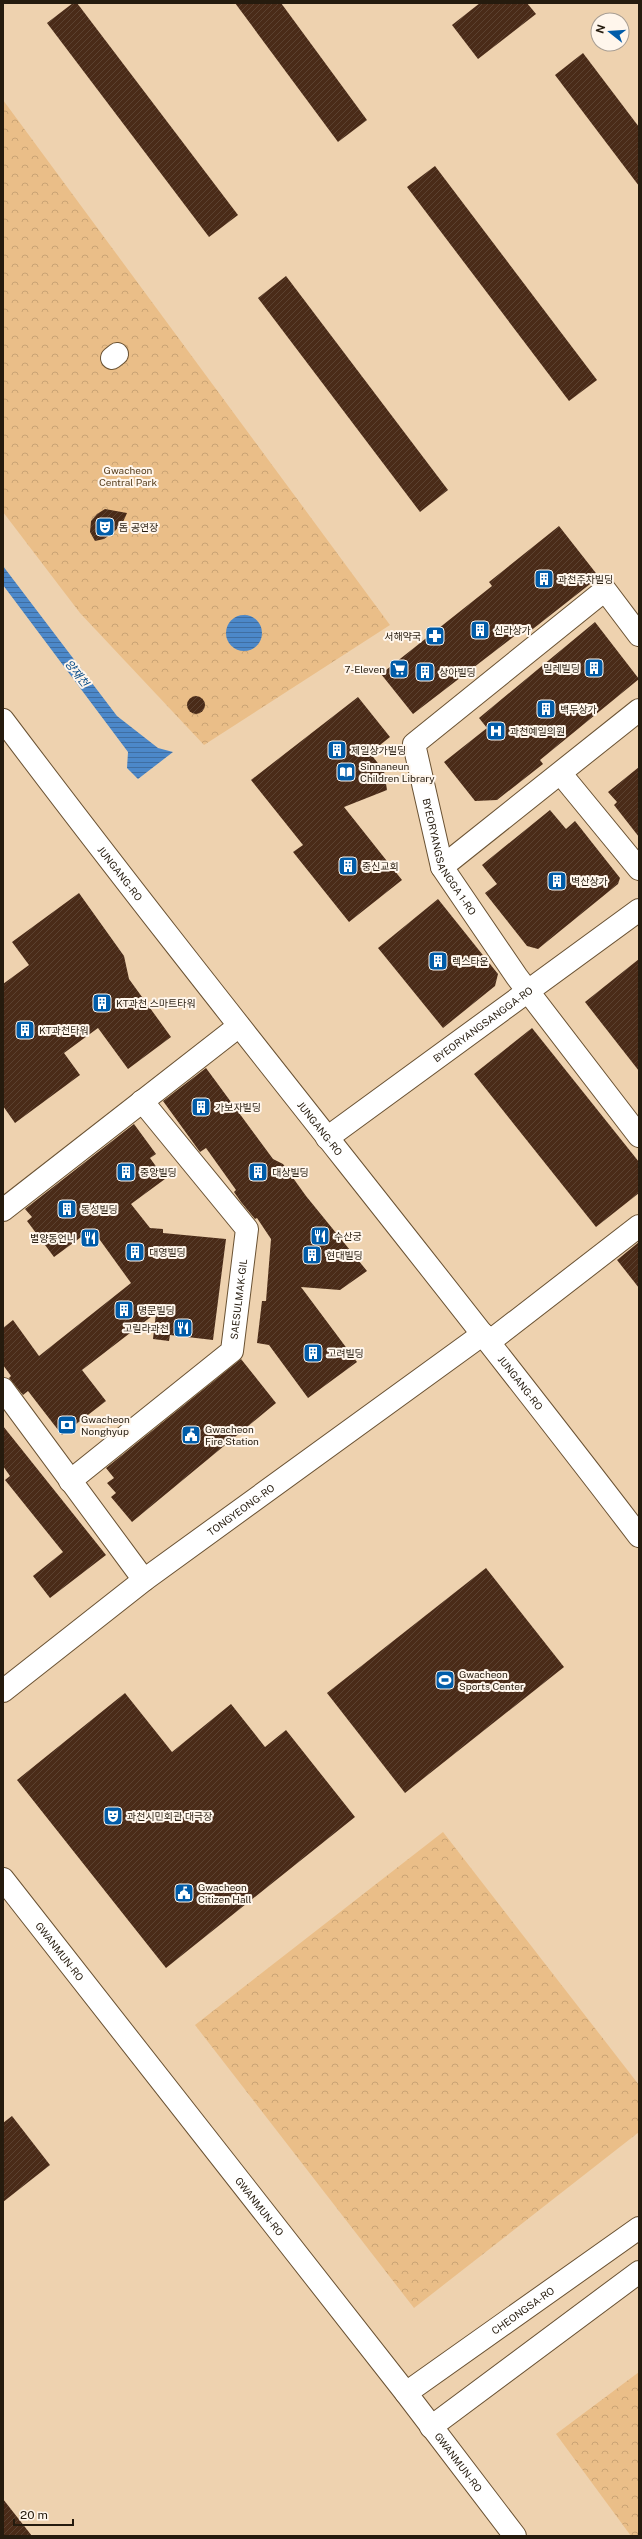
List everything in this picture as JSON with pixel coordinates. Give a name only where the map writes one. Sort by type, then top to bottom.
[{"type":"street","name":"BYEORYANGSANGGA 1-RO","points":[[639,635],[605,590],[414,744],[442,867],[528,992],[639,1136]]},
{"type":"street","points":[[442,867],[561,774],[639,710]]},
{"type":"street","name":"JUNGANG-RO","points":[[3,720],[102,851],[327,1138],[636,1524]]},
{"type":"street","points":[[561,774],[639,869]]},
{"type":"street","name":"BYEORYANGSANGGA-RO","points":[[327,1138],[639,910]]},
{"type":"street","points":[[3,1210],[142,1100],[239,1026]]},
{"type":"street","name":"SAESULMAK-GIL","points":[[70,1481],[232,1351],[247,1229],[142,1100]]},
{"type":"street","name":"TONGYEONG-RO","points":[[3,1691],[144,1580],[486,1338],[639,1226]]},
{"type":"street","points":[[3,1389],[144,1580]]},
{"type":"street","name":"GWANMUN-RO","points":[[3,1879],[406,2393],[514,2536]]},
{"type":"street","name":"CHEONGSA-RO","points":[[406,2393],[639,2228]]},
{"type":"street","points":[[431,2426],[639,2272]]},
{"type":"green space","name":"Gwacheon Central Park","points":[[3,100],[390,625],[204,745],[80,613],[3,512]]},
{"type":"green space","points":[[443,1832],[639,2085],[639,2132],[414,2308],[195,2025]]},
{"type":"green space","points":[[639,2372],[639,2536],[631,2536],[556,2434]]},
{"type":"water","name":"양재천","points":[[3,566],[117,716],[158,748],[173,752],[138,779],[127,768],[128,752],[3,585]]},
{"type":"water","points":[[248,615],[257,620],[261,626],[261,640],[257,646],[248,651],[240,651],[231,646],[227,640],[226,629],[231,620],[237,616]]},
{"type":"building","points":[[73,3],[77,3],[238,215],[209,237],[47,23]]},
{"type":"building","points":[[235,3],[281,3],[367,120],[338,142]]},
{"type":"building","points":[[480,3],[527,3],[536,14],[478,59],[452,25]]},
{"type":"building","points":[[583,53],[639,127],[639,186],[555,75]]},
{"type":"building","points":[[435,166],[597,380],[569,401],[407,187]]},
{"type":"building","points":[[286,276],[448,490],[420,512],[258,298]]},
{"type":"building","name":"돔 공연장","points":[[105,509],[127,513],[123,522],[114,532],[104,539],[95,541],[90,532],[91,521],[97,514]]},
{"type":"building","points":[[559,526],[599,577],[529,632],[525,628],[413,714],[381,674],[492,586],[489,582]]},
{"type":"building","points":[[595,622],[639,679],[540,760],[543,764],[497,800],[475,801],[444,762],[487,728],[479,718]]},
{"type":"building","points":[[192,696],[200,696],[205,701],[203,712],[200,714],[192,714],[187,709],[187,701]]},
{"type":"building","points":[[358,697],[390,737],[370,753],[384,771],[387,790],[344,807],[402,880],[349,922],[293,852],[303,845],[251,780]]},
{"type":"building","points":[[639,767],[639,837],[614,805],[617,802],[608,792]]},
{"type":"building","name":"벽산상가","points":[[550,810],[566,829],[575,821],[620,878],[618,884],[538,949],[527,946],[485,893],[497,884],[482,865]]},
{"type":"building","name":"KT과천 스마트타워","points":[[79,893],[124,956],[129,979],[171,1037],[128,1069],[98,1028],[64,1053],[80,1075],[15,1123],[3,1106],[3,984],[29,965],[12,942]]},
{"type":"building","name":"렉스타운","points":[[438,899],[498,974],[495,986],[443,1028],[378,948]]},
{"type":"building","points":[[639,959],[639,1071],[585,1002]]},
{"type":"building","points":[[532,1028],[639,1162],[639,1193],[596,1227],[474,1074]]},
{"type":"building","points":[[206,1068],[273,1159],[283,1164],[306,1196],[367,1271],[340,1290],[301,1287],[357,1362],[308,1398],[269,1345],[257,1343],[262,1301],[266,1301],[271,1239],[257,1218],[255,1219],[241,1202],[234,1192],[236,1190],[206,1148],[200,1152],[163,1101]]},
{"type":"building","points":[[134,1124],[156,1154],[150,1158],[165,1179],[131,1204],[150,1228],[163,1229],[163,1233],[226,1239],[213,1340],[170,1335],[169,1341],[153,1339],[156,1313],[82,1370],[106,1401],[62,1435],[28,1391],[23,1395],[9,1378],[11,1376],[3,1365],[3,1328],[13,1320],[39,1356],[131,1283],[92,1229],[54,1257],[27,1221],[32,1217],[25,1209]]},
{"type":"building","points":[[639,1242],[639,1288],[617,1260]]},
{"type":"building","name":"Gwacheon Fire Station","points":[[241,1359],[276,1403],[132,1522],[111,1497],[116,1493],[107,1483],[114,1478],[106,1468]]},
{"type":"building","points":[[3,1426],[106,1555],[50,1598],[33,1576],[63,1552],[5,1480],[10,1476],[3,1466]]},
{"type":"building","name":"Gwacheon Sports Center","points":[[486,1568],[564,1667],[405,1793],[327,1693]]},
{"type":"building","name":"Gwacheon Citizen Hall","points":[[125,1693],[172,1752],[231,1704],[265,1747],[286,1730],[355,1817],[166,1968],[17,1780]]},
{"type":"building","points":[[12,2116],[50,2165],[3,2202],[3,2123]]},
{"type":"building","points":[[3,2499],[32,2536],[3,2536]]},
{"type":"place","name":"돔 공연장","points":[[105,527]]},
{"type":"place","name":"과천주차빌딩","points":[[544,579]]},
{"type":"place","name":"신라상가","points":[[480,630]]},
{"type":"place","name":"서해약국","points":[[435,636]]},
{"type":"place","name":"밀레빌딩","points":[[594,668]]},
{"type":"place","name":"7-Eleven","points":[[399,669]]},
{"type":"place","name":"상아빌딩","points":[[425,672]]},
{"type":"place","name":"백두상가","points":[[546,709]]},
{"type":"place","name":"과천예일의원","points":[[496,731]]},
{"type":"place","name":"제일상가빌딩","points":[[337,750]]},
{"type":"place","name":"Sinnaneun Children Library","points":[[346,772]]},
{"type":"place","name":"중신교회","points":[[348,866]]},
{"type":"place","name":"벽산상가","points":[[557,881]]},
{"type":"place","name":"렉스타운","points":[[438,961]]},
{"type":"place","name":"KT과천 스마트타워","points":[[102,1003]]},
{"type":"place","name":"KT과천타워","points":[[25,1030]]},
{"type":"place","name":"가보자빌딩","points":[[201,1107]]},
{"type":"place","name":"중앙빌딩","points":[[126,1172]]},
{"type":"place","name":"대상빌딩","points":[[258,1172]]},
{"type":"place","name":"동성빌딩","points":[[67,1209]]},
{"type":"place","name":"수산궁","points":[[320,1236]]},
{"type":"place","name":"별양동언니","points":[[90,1238]]},
{"type":"place","name":"대영빌딩","points":[[135,1252]]},
{"type":"place","name":"현대빌딩","points":[[312,1255]]},
{"type":"place","name":"명문빌딩","points":[[124,1310]]},
{"type":"place","name":"고릴라과천","points":[[183,1328]]},
{"type":"place","name":"고려빌딩","points":[[313,1353]]},
{"type":"place","name":"Gwacheon Nonghyup","points":[[67,1425]]},
{"type":"place","name":"Gwacheon Fire Station","points":[[191,1435]]},
{"type":"place","name":"Gwacheon Sports Center","points":[[445,1680]]},
{"type":"place","name":"과천시민회관 대극장","points":[[113,1816]]},
{"type":"place","name":"Gwacheon Citizen Hall","points":[[184,1893]]}]
